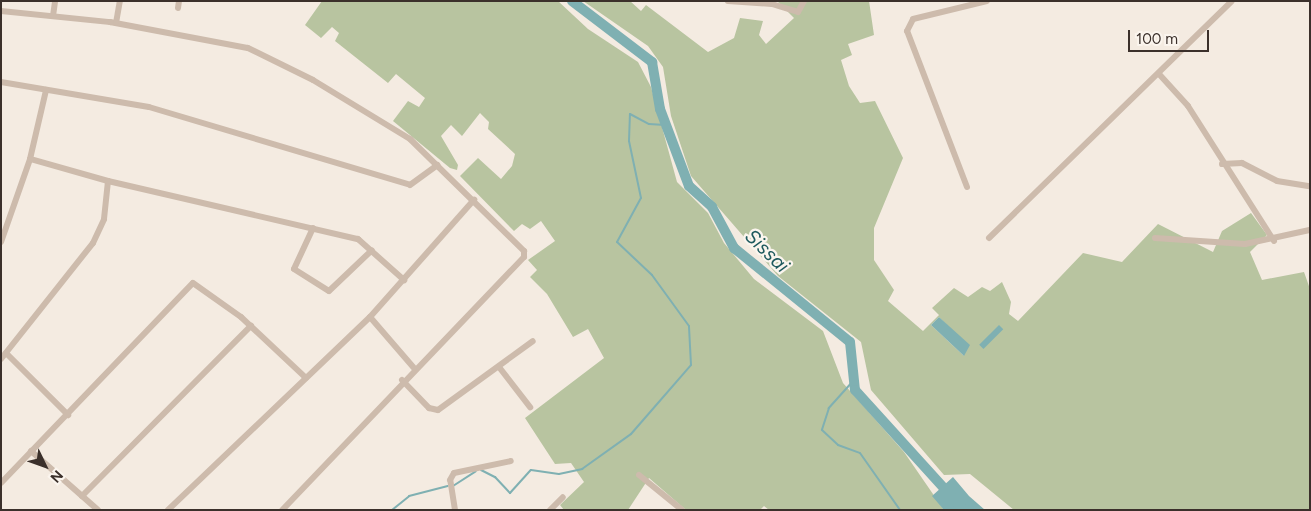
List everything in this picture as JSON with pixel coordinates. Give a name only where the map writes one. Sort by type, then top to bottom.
[{"type":"street","points":[[52,16],[55,1]]},
{"type":"street","points":[[116,23],[120,1]]},
{"type":"street","points":[[728,1],[772,4],[798,12],[804,1]]},
{"type":"street","points":[[967,187],[907,31],[913,19],[987,1]]},
{"type":"street","points":[[989,238],[1232,1]]},
{"type":"street","points":[[1,11],[116,23],[248,48],[352,102],[410,139],[474,200],[524,254],[402,380],[282,510]]},
{"type":"street","points":[[1159,74],[1188,106],[1222,164],[1274,241]]},
{"type":"street","points":[[1,82],[149,107],[410,185],[438,165]]},
{"type":"street","points":[[1,242],[30,159],[46,90]]},
{"type":"street","points":[[30,159],[108,181],[358,239],[404,280]]},
{"type":"street","points":[[1222,164],[1242,164],[1277,181],[1310,186]]},
{"type":"street","points":[[68,415],[4,356],[97,237],[108,181]]},
{"type":"street","points":[[168,510],[370,317],[474,200]]},
{"type":"street","points":[[313,228],[294,269],[329,291],[372,250]]},
{"type":"street","points":[[1155,238],[1212,245],[1274,241],[1310,230]]},
{"type":"street","points":[[1,483],[193,283],[251,326],[306,378]]},
{"type":"street","points":[[370,317],[414,368]]},
{"type":"street","points":[[82,496],[251,326]]},
{"type":"street","points":[[402,380],[429,408],[438,410],[533,341]]},
{"type":"street","points":[[499,367],[530,407]]},
{"type":"street","points":[[31,451],[98,510]]},
{"type":"street","points":[[455,510],[450,480],[458,470],[511,461]]},
{"type":"street","points":[[639,475],[682,510]]},
{"type":"street","points":[[550,510],[563,497]]},
{"type":"green space","points":[[322,1],[558,1],[588,29],[638,62],[651,87],[677,182],[708,213],[724,243],[754,279],[823,331],[843,383],[904,452],[944,510],[769,510],[764,506],[760,510],[686,510],[649,478],[628,510],[564,510],[560,505],[584,482],[571,463],[555,464],[525,418],[604,358],[588,329],[573,337],[547,294],[530,277],[537,270],[528,260],[555,241],[541,221],[530,229],[522,224],[514,231],[460,176],[478,158],[501,179],[512,166],[515,154],[488,129],[489,122],[480,113],[462,136],[451,125],[441,136],[458,165],[457,170],[450,168],[393,121],[408,101],[419,107],[425,98],[396,74],[388,83],[335,41],[339,33],[332,27],[321,38],[305,25]]},
{"type":"green space","points":[[583,1],[630,1],[641,11],[646,5],[708,52],[734,38],[740,18],[763,21],[759,35],[766,44],[794,18],[777,1],[869,1],[874,35],[848,44],[852,55],[841,60],[849,86],[860,103],[875,101],[903,158],[874,228],[874,260],[894,290],[888,301],[923,331],[939,315],[932,308],[954,288],[968,297],[982,287],[990,291],[1002,282],[1011,302],[1009,314],[1018,321],[1083,253],[1122,262],[1158,224],[1213,252],[1222,231],[1251,213],[1267,235],[1250,252],[1262,280],[1304,272],[1310,289],[1310,510],[1014,510],[970,474],[944,475],[871,390],[861,342],[778,276],[691,176],[671,116],[663,67],[648,46]],"holes":[[[939,317],[954,332],[964,356],[931,325]]]},
{"type":"water","points":[[939,317],[970,345],[964,356],[931,325]]},
{"type":"water","points":[[999,325],[1003,329],[983,349],[979,345]]},
{"type":"water","points":[[953,477],[969,496],[985,510],[944,510],[932,496]]},
{"type":"waterway","name":"Sissai","points":[[572,1],[652,62],[660,109],[689,186],[712,207],[734,248],[850,342],[855,390],[964,510]]},
{"type":"waterway","points":[[481,470],[495,477],[510,493],[531,470],[559,474],[582,469],[631,434],[691,365],[689,326],[652,275],[617,242],[641,198],[629,141],[630,114],[649,124],[665,125]]},
{"type":"waterway","points":[[854,380],[829,408],[822,430],[838,445],[860,453],[900,510]]},
{"type":"waterway","points":[[453,486],[476,471]]},
{"type":"waterway","points":[[392,510],[409,496],[448,486]]}]
